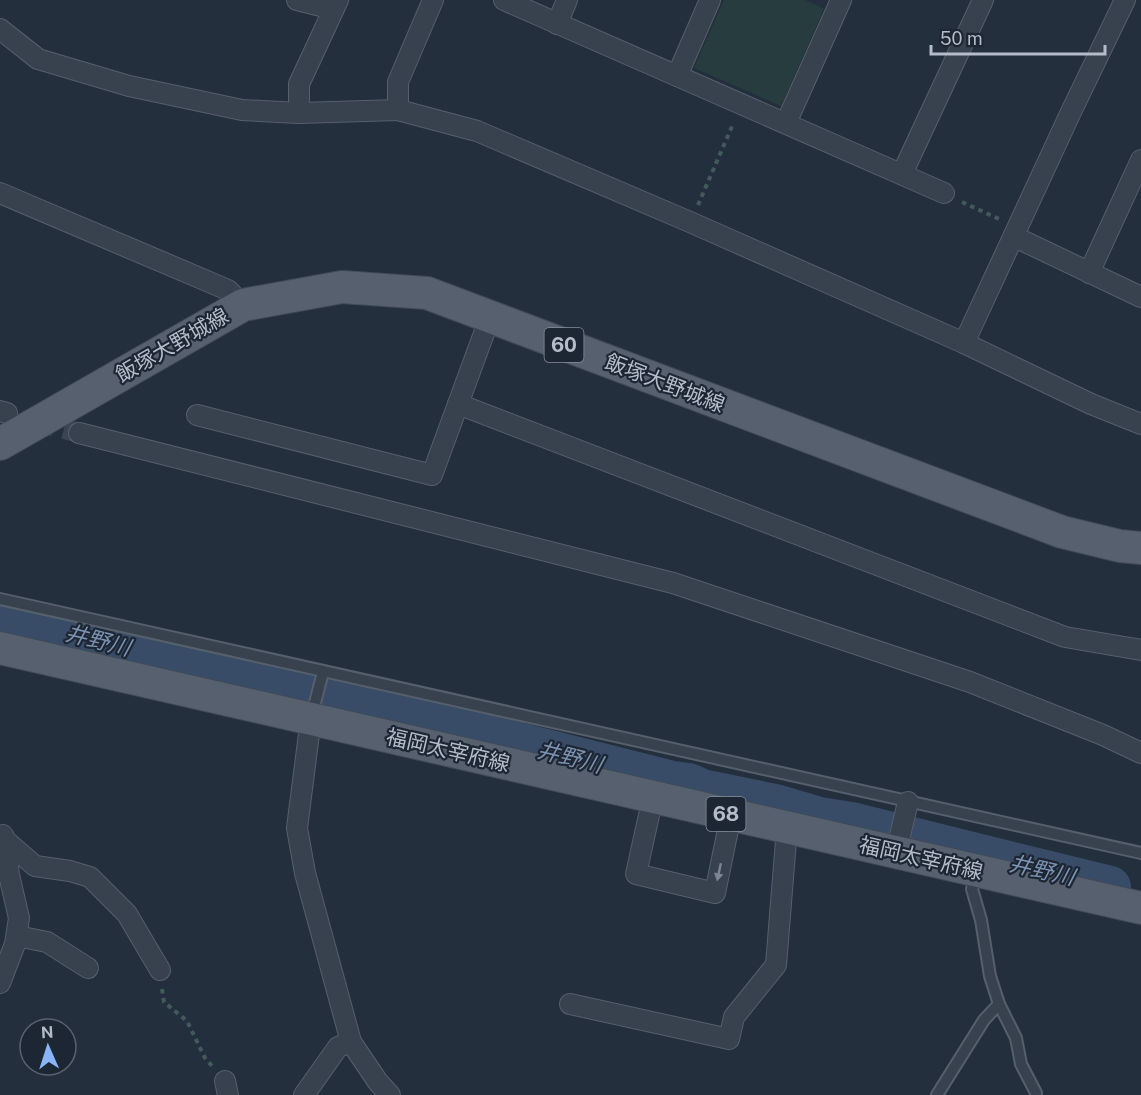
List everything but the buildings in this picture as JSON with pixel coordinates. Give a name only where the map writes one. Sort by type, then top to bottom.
[{"type":"main road","name":"飯塚大野城線","points":[[0,444],[243,304],[342,287],[427,293],[1062,532],[1120,546],[1141,548]]},
{"type":"main road","name":"福岡太宰府線","points":[[0,648],[313,712],[652,797],[787,828],[897,848],[976,871],[1141,908]]},
{"type":"street","points":[[297,0],[335,5],[299,84],[299,113]]},
{"type":"street","points":[[398,110],[398,82],[433,0]]},
{"type":"street","points":[[504,0],[944,193]]},
{"type":"street","points":[[557,24],[567,0]]},
{"type":"street","points":[[677,76],[710,0]]},
{"type":"street","points":[[786,123],[841,0]]},
{"type":"street","points":[[902,174],[983,0]]},
{"type":"street","points":[[964,343],[1125,0]]},
{"type":"street","points":[[0,29],[38,59],[129,86],[242,110],[299,113],[398,110],[477,131],[690,222],[964,343],[1090,404],[1141,424]]},
{"type":"street","points":[[1089,273],[1141,160]]},
{"type":"street","points":[[0,194],[228,290],[243,304]]},
{"type":"street","points":[[1016,232],[1089,273],[1141,297]]},
{"type":"street","points":[[197,415],[432,476],[490,317]]},
{"type":"street","points":[[458,404],[1065,637],[1141,650]]},
{"type":"street","points":[[79,433],[673,583],[970,682],[1103,735],[1141,753]]},
{"type":"street","points":[[313,712],[297,828],[305,873],[351,1042],[378,1082],[390,1095]]},
{"type":"street","points":[[652,797],[636,874],[715,893],[731,815]]},
{"type":"street","points":[[897,848],[908,802]]},
{"type":"street","points":[[570,1004],[729,1038],[734,1017],[776,966],[787,828]]},
{"type":"street","points":[[0,983],[15,944],[18,918],[3,835]]},
{"type":"street","points":[[3,835],[36,866],[70,871],[90,877],[127,914],[160,970]]},
{"type":"street","points":[[16,936],[47,942],[88,968]]},
{"type":"street","points":[[304,1095],[338,1047],[351,1042]]},
{"type":"lane","points":[[0,598],[1141,853]]},
{"type":"lane","points":[[313,712],[323,672]]},
{"type":"lane","points":[[976,871],[972,889],[981,920],[990,976],[999,1004],[1016,1038],[1022,1064],[1036,1093]]},
{"type":"lane","points":[[937,1095],[984,1020],[999,1004]]},
{"type":"path","points":[[690,222],[742,104]]},
{"type":"path","points":[[944,193],[1016,232]]},
{"type":"path","points":[[160,970],[164,1002],[187,1021],[205,1058],[226,1088]]},
{"type":"green space","points":[[724,0],[805,0],[824,9],[781,106],[694,68]]},
{"type":"waterway","name":"井野川","points":[[0,616],[119,642],[187,663],[268,680],[673,782],[689,784],[702,790],[775,805],[819,818],[851,823],[1110,887]]},
{"type":"tunnel","points":[[35,421],[79,433]]}]
